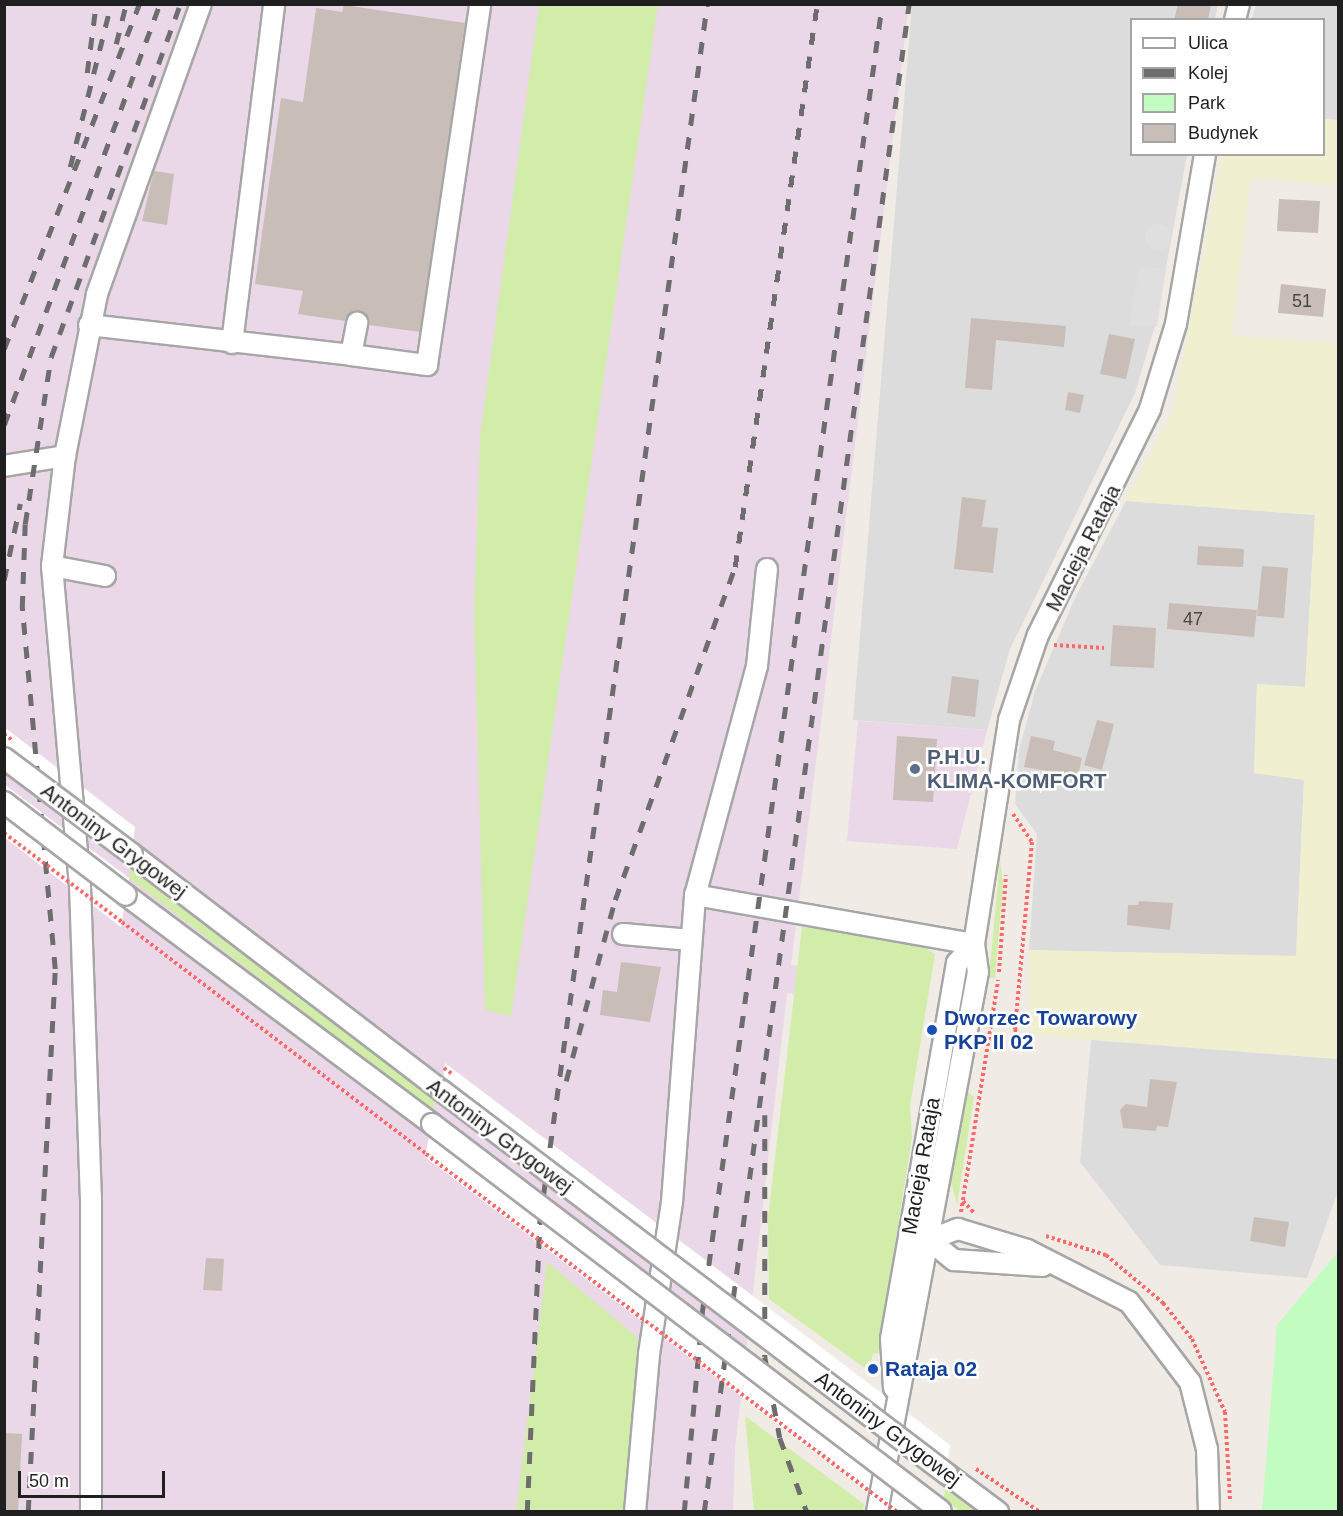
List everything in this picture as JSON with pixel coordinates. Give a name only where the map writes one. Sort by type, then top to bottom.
[{"type":"street","points":[[91,1512],[91,1198],[80,886],[52,566],[65,456],[89,325],[201,4]]},
{"type":"street","points":[[232,343],[274,4]]},
{"type":"street","points":[[89,325],[427,365],[480,4]]},
{"type":"street","name":"Macieja Rataja","points":[[877,1512],[895,1394],[911,1343],[978,972],[974,944],[1003,748],[1035,643],[1150,410],[1176,324],[1205,156]]},
{"type":"street","points":[[351,356],[357,323]]},
{"type":"street","points":[[4,466],[65,456]]},
{"type":"street","points":[[52,566],[105,576]]},
{"type":"street","points":[[634,1512],[647,1365],[672,1202],[694,895],[758,666],[767,569]]},
{"type":"street","name":"Antoniny Grygowej","points":[[4,758],[998,1512]]},
{"type":"street","name":"Antoniny Grygowej","points":[[4,802],[941,1511]]},
{"type":"street","points":[[694,895],[974,944]]},
{"type":"street","points":[[623,934],[691,940]]},
{"type":"street","name":"Macieja Rataja","points":[[895,1394],[891,1339],[957,963],[974,944]]},
{"type":"street","points":[[909,1237],[929,1240],[958,1229],[1082,1274],[1143,1317],[1190,1382],[1208,1471],[1209,1512]]},
{"type":"street","points":[[929,1240],[954,1260],[1023,1261],[1082,1274]]},
{"type":"street","points":[[1198,1512],[1208,1471]]},
{"type":"path","points":[[1035,643],[1104,648]]},
{"type":"path","points":[[1009,809],[1032,842],[1015,1029],[1021,1047]]},
{"type":"path","points":[[4,833],[897,1512]]},
{"type":"path","points":[[968,1464],[1040,1512]]},
{"type":"shaded area","points":[[5,5],[909,5],[791,965],[834,971],[831,998],[787,993],[735,1449],[733,1511],[5,1512]]},
{"type":"shaded area","points":[[912,5],[1218,5],[1215,18],[1130,18],[1130,156],[1187,156],[1156,322],[1135,393],[1010,649],[987,730],[853,720]]},
{"type":"shaded area","points":[[1256,5],[1338,5],[1338,120],[1325,119],[1325,18],[1252,18]]},
{"type":"shaded area","points":[[1158,224],[1168,227],[1171,237],[1168,247],[1158,250],[1148,247],[1145,237],[1148,227]]},
{"type":"shaded area","points":[[1140,266],[1166,269],[1157,326],[1129,326]]},
{"type":"shaded area","points":[[1126,501],[1315,515],[1305,687],[1257,685],[1254,773],[1304,779],[1296,956],[1029,950],[1037,834],[1015,804],[1019,750],[1035,691],[1076,596]]},
{"type":"shaded area","points":[[858,721],[987,730],[957,849],[847,841]]},
{"type":"shaded area","points":[[1091,1040],[1338,1059],[1338,1191],[1307,1278],[1160,1265],[1080,1162]]},
{"type":"green space","points":[[539,5],[658,5],[511,1016],[485,1010],[474,613],[480,437]]},
{"type":"green space","points":[[1325,119],[1338,120],[1338,185],[1251,178],[1232,335],[1338,344],[1338,1059],[1031,1035],[1029,950],[1296,956],[1304,780],[1254,773],[1257,684],[1305,687],[1315,515],[1126,501],[1173,410],[1222,156],[1325,156]]},
{"type":"green space","points":[[1000,859],[1003,884],[995,978],[989,978]]},
{"type":"green space","points":[[130,869],[434,1099],[434,1112],[129,878]]},
{"type":"green space","points":[[802,927],[916,942],[935,954],[910,1106],[912,1137],[878,1354],[873,1353],[869,1371],[769,1299],[768,1218]]},
{"type":"green space","points":[[968,1092],[974,1097],[957,1205],[949,1174]]},
{"type":"green space","points":[[1338,1252],[1338,1511],[1262,1511],[1277,1325]]},
{"type":"green space","points":[[547,1262],[638,1338],[624,1511],[516,1511]]},
{"type":"green space","points":[[745,1416],[864,1504],[863,1511],[754,1511]]},
{"type":"green space","points":[[945,1485],[980,1511],[960,1511],[944,1499]]},
{"type":"pier","points":[[4,727],[135,827],[130,869],[5,771]]},
{"type":"pier","points":[[4,784],[129,878],[121,927],[5,838]]},
{"type":"pier","points":[[445,1063],[950,1445],[945,1485],[440,1104]]},
{"type":"pier","points":[[434,1112],[944,1499],[941,1511],[893,1511],[425,1157]]},
{"type":"building","points":[[1178,4],[1211,4],[1208,18],[1174,18]]},
{"type":"building","points":[[344,5],[465,23],[420,332],[369,325],[359,311],[345,321],[298,314],[303,291],[255,284],[281,98],[303,102],[316,8],[342,12]]},
{"type":"building","points":[[154,171],[174,174],[167,225],[142,221]]},
{"type":"building","points":[[1279,199],[1320,201],[1318,233],[1277,231]]},
{"type":"building","points":[[1281,284],[1326,289],[1323,317],[1278,313]]},
{"type":"building","points":[[971,318],[1066,326],[1064,347],[996,340],[992,390],[965,388]]},
{"type":"building","points":[[1109,334],[1135,339],[1126,379],[1100,374]]},
{"type":"building","points":[[1068,392],[1084,395],[1080,413],[1065,410]]},
{"type":"building","points":[[962,497],[986,500],[982,527],[998,528],[993,573],[954,569]]},
{"type":"building","points":[[1198,546],[1244,549],[1243,567],[1197,565]]},
{"type":"building","points":[[1262,566],[1288,568],[1284,618],[1257,616]]},
{"type":"building","points":[[1169,603],[1257,610],[1254,637],[1167,629]]},
{"type":"building","points":[[1113,625],[1156,628],[1154,668],[1110,666]]},
{"type":"building","points":[[952,676],[979,680],[975,717],[947,713]]},
{"type":"building","points":[[1097,720],[1114,724],[1102,770],[1084,765]]},
{"type":"building","name":"P.H.U. KLIMA-KOMFORT","points":[[897,736],[937,739],[933,802],[893,800]]},
{"type":"building","points":[[1031,736],[1055,741],[1053,750],[1082,758],[1078,776],[1024,767]]},
{"type":"building","points":[[1139,901],[1173,903],[1170,930],[1127,925],[1128,905],[1138,905]]},
{"type":"building","points":[[621,962],[661,967],[650,1022],[600,1015],[603,990],[617,992]]},
{"type":"building","points":[[1150,1079],[1177,1082],[1168,1127],[1157,1126],[1156,1131],[1123,1128],[1120,1110],[1126,1104],[1147,1107]]},
{"type":"building","points":[[1254,1217],[1289,1222],[1285,1247],[1250,1241]]},
{"type":"building","points":[[206,1258],[224,1259],[222,1291],[203,1290]]},
{"type":"building","points":[[4,1433],[22,1434],[18,1512],[4,1512]]},
{"type":"railway","points":[[87,73],[96,4]]},
{"type":"railway","points":[[70,167],[111,4]]},
{"type":"railway","points":[[116,44],[126,4]]},
{"type":"railway","points":[[4,349],[139,4]]},
{"type":"railway","points":[[4,425],[160,4]]},
{"type":"railway","points":[[28,1512],[55,969],[22,608],[25,524],[51,357],[180,4]]},
{"type":"railway","points":[[527,1512],[540,1219],[707,4]]},
{"type":"railway","points":[[566,1081],[615,900],[735,567],[817,4]]},
{"type":"railway","points":[[684,1512],[702,1313],[882,4]]},
{"type":"railway","points":[[704,1512],[909,4]]},
{"type":"railway","points":[[4,580],[20,504]]},
{"type":"railway","points":[[765,1115],[765,1357],[780,1438],[807,1512]]},
{"type":"place","name":"P.H.U. KLIMA-KOMFORT","points":[[915,769]]},
{"type":"place","name":"Dworzec Towarowy PKP II 02","points":[[932,1030]]},
{"type":"place","name":"Rataja 02","points":[[873,1369]]}]
